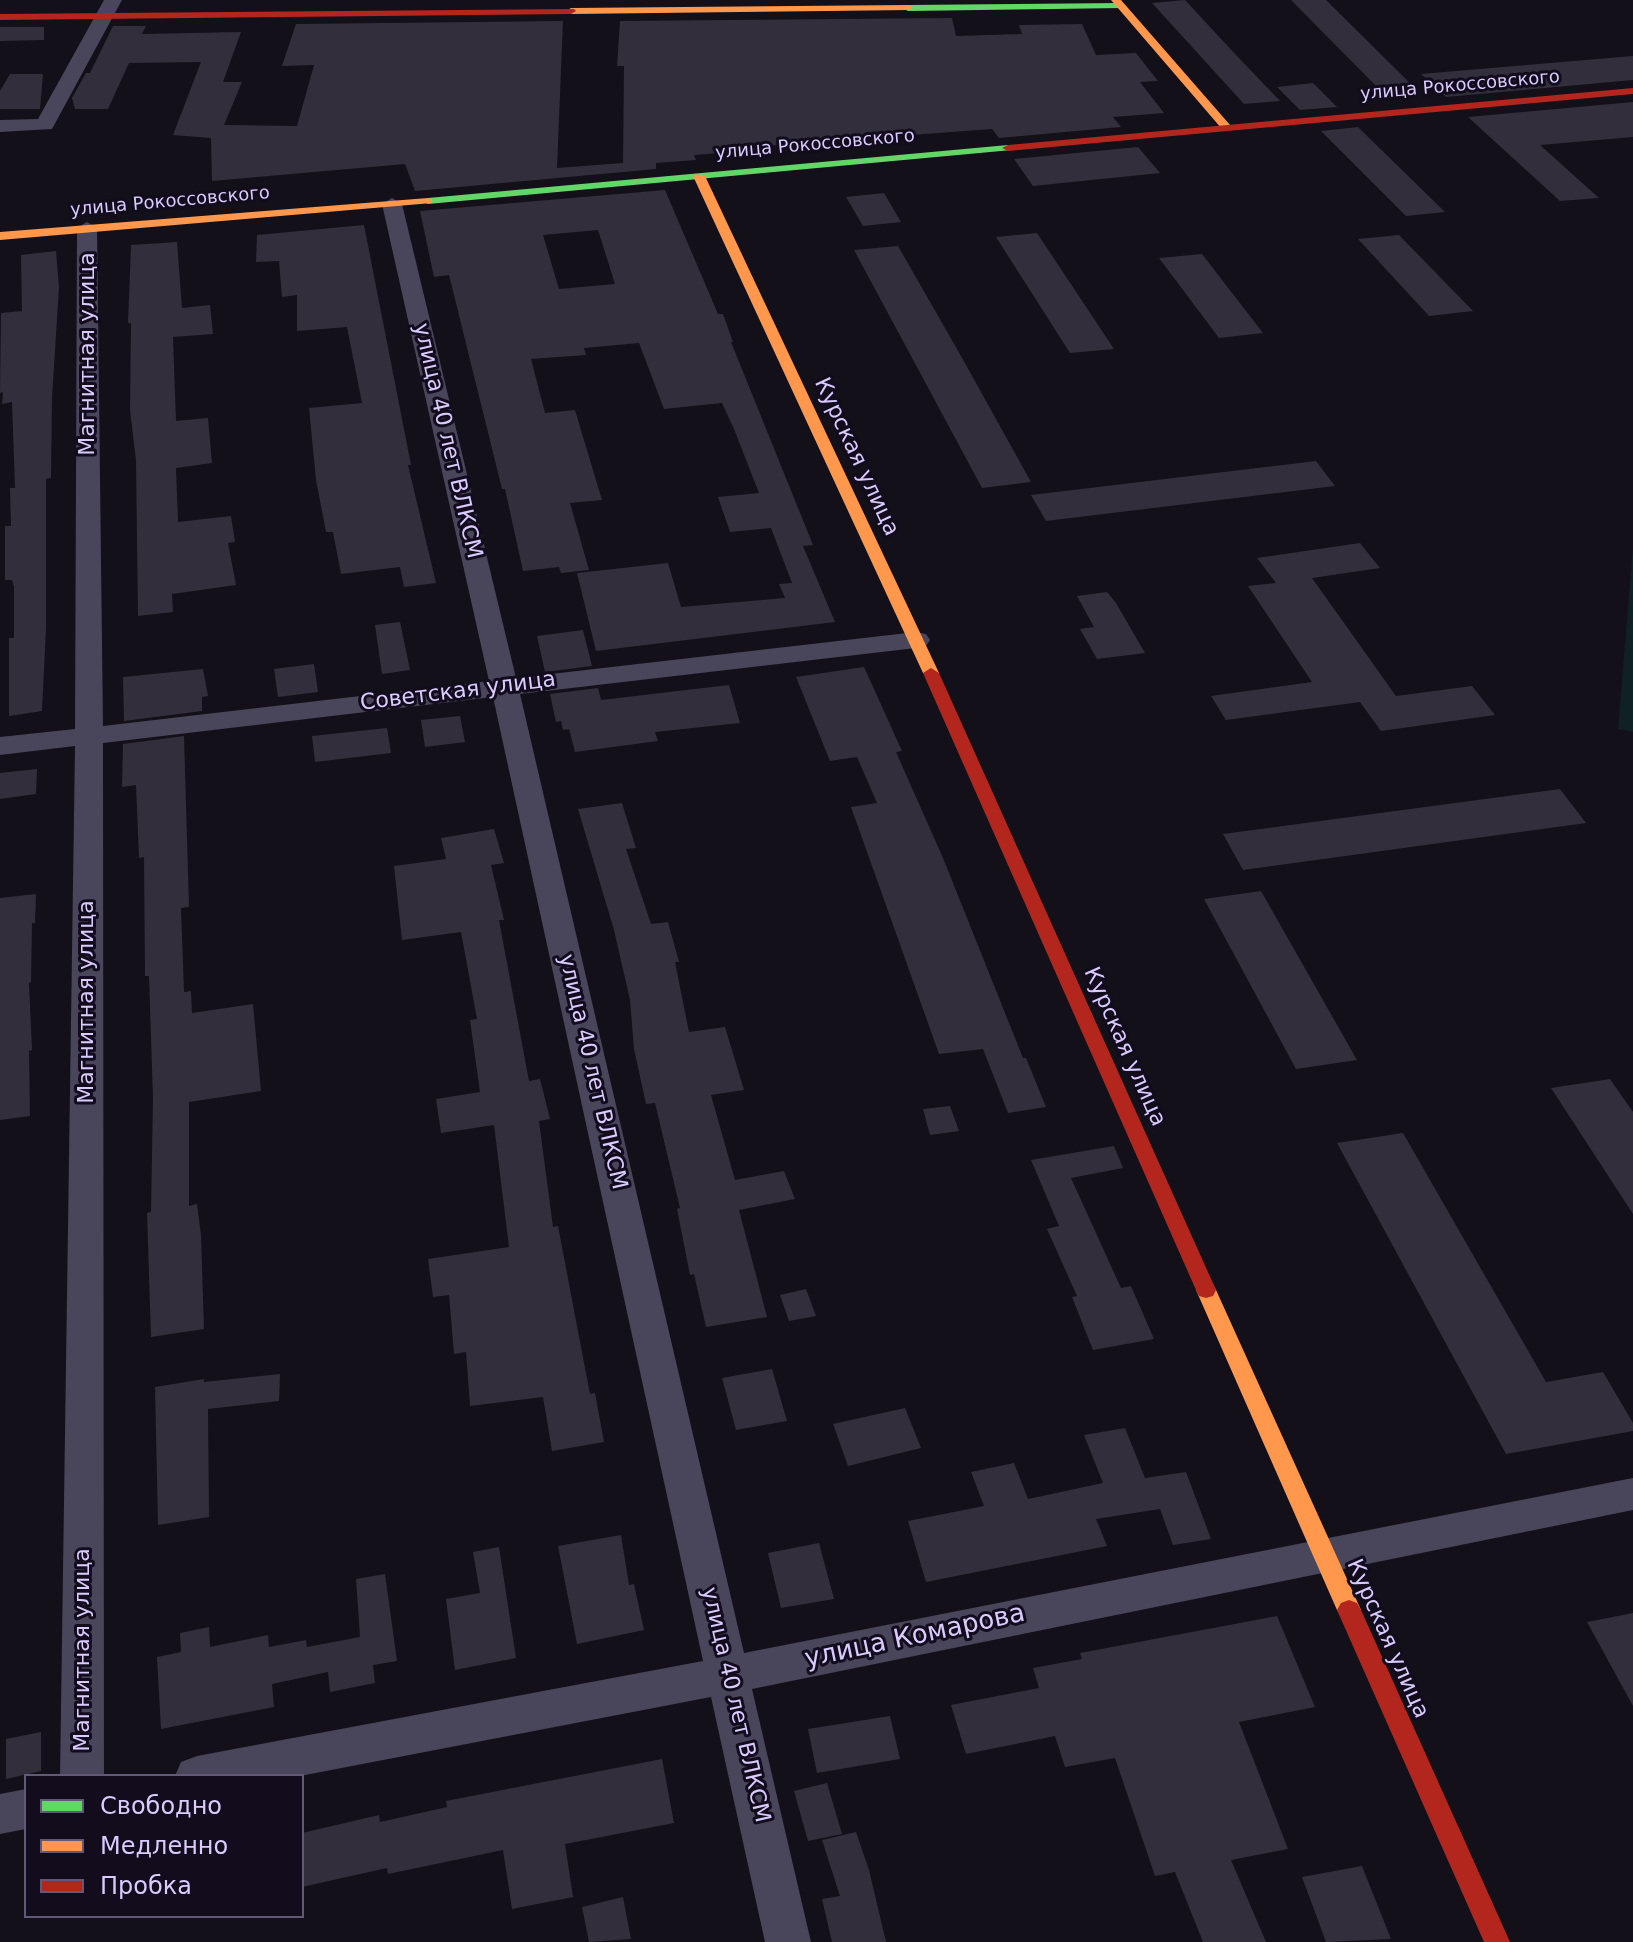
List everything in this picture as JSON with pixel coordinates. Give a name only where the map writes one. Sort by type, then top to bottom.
[{"type":"main road","points":[[0,17],[109,8],[1118,3],[1226,127]]},
{"type":"main road","name":"улица Рокоссовского","points":[[0,236],[392,204],[1633,91]]},
{"type":"main road","name":"Курская улица","points":[[699,176],[916,640],[1497,1942]]},
{"type":"street","points":[[0,126],[45,125],[109,8]]},
{"type":"street","name":"улица 40 лет ВЛКСМ","points":[[392,204],[788,1942]]},
{"type":"street","name":"Магнитная улица","points":[[82,1774],[89,735],[87,228]]},
{"type":"street","name":"Советская улица","points":[[0,746],[916,640]]},
{"type":"street","name":"улица Комарова","points":[[208,1774],[728,1675],[1633,1494]]},
{"type":"street","points":[[0,1814],[24,1809]]},
{"type":"shaded area","points":[[1633,547],[1633,732],[1618,729]]},
{"type":"building","points":[[1185,0],[1280,101],[1244,104],[1152,3]]},
{"type":"building","points":[[1291,0],[1326,0],[1417,90],[1383,93]]},
{"type":"building","points":[[952,18],[956,36],[1022,34],[1019,25],[1082,24],[1096,55],[1136,53],[1158,81],[1140,82],[1164,113],[1113,117],[1121,127],[999,138],[992,129],[763,146],[765,150],[694,155],[696,160],[656,163],[656,169],[415,191],[405,164],[212,181],[211,138],[173,135],[201,62],[129,63],[108,109],[75,109],[72,98],[86,73],[90,73],[113,26],[146,26],[142,34],[241,32],[223,82],[242,82],[224,125],[297,126],[314,65],[282,66],[296,24],[563,21],[557,168],[623,163],[624,66],[617,66],[620,21]]},
{"type":"building","points":[[0,27],[44,27],[44,40],[0,41]]},
{"type":"building","points":[[1633,56],[1633,80],[1446,97],[1421,74]]},
{"type":"building","points":[[10,74],[43,74],[40,109],[0,109],[0,91]]},
{"type":"building","points":[[1313,83],[1337,107],[1300,110],[1277,87]]},
{"type":"building","points":[[1633,102],[1633,137],[1540,145],[1599,198],[1560,201],[1468,117]]},
{"type":"building","points":[[1358,127],[1445,212],[1406,216],[1321,131]]},
{"type":"building","points":[[1138,147],[1160,173],[1033,186],[1014,159]]},
{"type":"building","points":[[665,190],[718,314],[723,314],[731,342],[813,545],[803,546],[835,622],[596,651],[577,573],[668,563],[681,607],[785,598],[779,584],[792,583],[771,528],[730,532],[718,497],[759,493],[734,429],[722,403],[664,409],[639,343],[584,348],[586,355],[531,359],[545,413],[575,410],[602,500],[570,503],[589,570],[561,573],[559,567],[523,571],[505,489],[502,489],[449,275],[434,277],[420,211]],"holes":[[[598,230],[615,284],[559,289],[543,235]]]},
{"type":"building","points":[[884,193],[901,222],[863,226],[846,197]]},
{"type":"building","points":[[364,225],[411,465],[408,465],[436,583],[404,587],[400,567],[341,574],[333,532],[326,532],[316,480],[309,408],[362,403],[347,327],[297,331],[297,295],[282,297],[279,261],[256,262],[257,235]]},
{"type":"building","points":[[1037,233],[1114,349],[1070,353],[996,237]]},
{"type":"building","points":[[1399,235],[1473,311],[1429,316],[1358,239]]},
{"type":"building","points":[[177,242],[182,308],[210,305],[213,334],[173,337],[176,421],[208,418],[212,463],[176,468],[178,522],[231,516],[235,542],[228,543],[236,585],[172,594],[173,612],[138,616],[136,460],[130,410],[131,323],[128,323],[131,245]]},
{"type":"building","points":[[898,246],[1031,482],[982,488],[854,250]]},
{"type":"building","points":[[56,251],[59,287],[51,478],[46,479],[46,629],[42,711],[9,716],[9,638],[14,638],[14,587],[12,580],[5,580],[5,526],[11,526],[10,488],[15,488],[12,402],[2,404],[3,392],[0,393],[1,313],[22,311],[21,255]]},
{"type":"building","points":[[1202,254],[1263,333],[1219,338],[1159,258]]},
{"type":"building","points":[[1316,461],[1335,486],[1046,521],[1031,495]]},
{"type":"building","points":[[1360,543],[1380,568],[1312,578],[1396,696],[1472,686],[1495,715],[1381,731],[1360,702],[1226,720],[1211,696],[1312,682],[1248,586],[1276,583],[1257,558]]},
{"type":"building","points":[[1107,592],[1145,653],[1097,659],[1080,629],[1094,627],[1077,596]]},
{"type":"building","points":[[400,622],[410,670],[382,674],[375,625]]},
{"type":"building","points":[[583,630],[592,666],[545,672],[537,636]]},
{"type":"building","points":[[314,664],[318,692],[278,697],[274,669]]},
{"type":"building","points":[[864,667],[902,751],[896,752],[1046,1107],[1008,1113],[983,1049],[939,1054],[851,807],[877,803],[857,757],[830,761],[796,677]]},
{"type":"building","points":[[203,669],[208,696],[202,697],[202,711],[124,721],[123,677]]},
{"type":"building","points":[[729,685],[740,723],[655,732],[658,741],[575,752],[569,729],[563,730],[561,721],[556,722],[550,694],[598,688],[601,700]]},
{"type":"building","points":[[460,716],[465,742],[425,747],[421,720]]},
{"type":"building","points":[[387,728],[391,753],[315,762],[312,736]]},
{"type":"building","points":[[184,736],[189,907],[181,908],[184,992],[191,991],[192,1013],[253,1004],[261,1091],[189,1102],[189,1206],[197,1204],[201,1235],[204,1329],[151,1337],[147,1213],[151,1212],[153,1099],[149,976],[145,976],[144,857],[139,858],[136,785],[122,787],[123,744]]},
{"type":"building","points":[[37,769],[36,794],[0,799],[0,773]]},
{"type":"building","points":[[1560,789],[1586,823],[1243,870],[1223,834]]},
{"type":"building","points":[[622,803],[636,848],[626,849],[651,924],[668,922],[679,962],[675,962],[689,1032],[725,1027],[744,1090],[711,1095],[735,1180],[784,1171],[795,1199],[739,1210],[767,1317],[706,1327],[694,1274],[690,1275],[677,1209],[680,1208],[655,1103],[646,1104],[634,1049],[630,1000],[614,930],[578,809]]},
{"type":"building","points":[[494,829],[504,863],[491,865],[504,920],[499,920],[529,1081],[540,1079],[550,1119],[539,1121],[553,1227],[558,1226],[590,1394],[595,1393],[604,1442],[552,1451],[543,1397],[470,1406],[466,1352],[454,1354],[449,1295],[433,1297],[428,1259],[509,1247],[494,1125],[441,1133],[436,1099],[480,1092],[470,1020],[477,1019],[461,932],[402,940],[394,866],[446,859],[441,838]]},
{"type":"building","points":[[1261,891],[1357,1060],[1296,1069],[1204,899]]},
{"type":"building","points":[[36,894],[29,983],[32,1050],[29,1051],[30,1116],[0,1120],[0,898]]},
{"type":"building","points":[[1610,1079],[1633,1112],[1633,1214],[1551,1088]]},
{"type":"building","points":[[950,1106],[959,1131],[930,1135],[923,1109]]},
{"type":"building","points":[[1403,1133],[1546,1382],[1603,1372],[1633,1423],[1633,1431],[1506,1454],[1337,1143]]},
{"type":"building","points":[[1114,1146],[1123,1168],[1071,1178],[1121,1288],[1131,1286],[1154,1339],[1093,1350],[1072,1297],[1077,1296],[1047,1229],[1059,1226],[1031,1160]]},
{"type":"building","points":[[806,1289],[816,1316],[789,1321],[780,1295]]},
{"type":"building","points":[[772,1369],[787,1421],[736,1430],[722,1378]]},
{"type":"building","points":[[280,1374],[279,1401],[208,1409],[209,1517],[158,1525],[155,1387],[204,1379],[204,1382]]},
{"type":"building","points":[[905,1408],[921,1448],[848,1466],[833,1424]]},
{"type":"building","points":[[1125,1428],[1145,1478],[1186,1472],[1211,1539],[1173,1545],[1160,1509],[1096,1519],[1107,1546],[926,1582],[908,1521],[984,1506],[971,1472],[1014,1463],[1028,1499],[1103,1483],[1084,1435]]},
{"type":"building","points":[[621,1535],[629,1585],[634,1584],[644,1630],[577,1644],[558,1546]]},
{"type":"building","points":[[819,1543],[834,1599],[781,1608],[768,1553]]},
{"type":"building","points":[[499,1547],[516,1658],[455,1670],[446,1599],[480,1593],[473,1552]]},
{"type":"building","points":[[385,1574],[397,1661],[373,1665],[375,1683],[330,1692],[328,1672],[272,1684],[274,1707],[161,1729],[157,1657],[181,1652],[180,1633],[209,1627],[210,1647],[268,1635],[269,1647],[306,1640],[307,1647],[360,1637],[356,1579]]},
{"type":"building","points":[[1633,1613],[1633,1706],[1587,1622]]},
{"type":"building","points":[[1277,1616],[1315,1707],[1239,1722],[1288,1849],[1231,1860],[1266,1942],[1203,1942],[1175,1872],[1155,1876],[1115,1758],[1065,1767],[1055,1736],[966,1754],[951,1705],[1039,1688],[1033,1668],[1082,1659],[1080,1653]]},
{"type":"building","points":[[890,1716],[900,1759],[817,1773],[808,1729]]},
{"type":"building","points":[[41,1732],[41,1771],[6,1779],[6,1739]]},
{"type":"building","points":[[662,1759],[674,1823],[565,1844],[573,1897],[512,1909],[503,1850],[388,1874],[387,1868],[304,1887],[304,1833],[379,1815],[380,1822],[447,1807],[446,1801]]},
{"type":"building","points":[[827,1783],[842,1834],[808,1841],[794,1791]]},
{"type":"building","points":[[856,1832],[869,1870],[886,1942],[832,1942],[822,1899],[840,1896],[822,1840]]},
{"type":"building","points":[[1362,1866],[1391,1939],[1326,1942],[1302,1877]]},
{"type":"building","points":[[623,1897],[631,1939],[589,1942],[582,1907]]},
{"type":"traffic: fast","points":[[908,8],[1121,6]]},
{"type":"traffic: fast","points":[[428,201],[1008,148]]},
{"type":"traffic: slow","points":[[1116,0],[1226,127]]},
{"type":"traffic: slow","points":[[571,11],[908,8]]},
{"type":"traffic: slow","points":[[699,176],[931,673]]},
{"type":"traffic: slow","points":[[0,236],[428,201]]},
{"type":"traffic: slow","points":[[1206,1290],[1349,1610]]},
{"type":"traffic: jam","points":[[0,17],[571,11]]},
{"type":"traffic: jam","points":[[1008,148],[1633,91]]},
{"type":"traffic: jam","points":[[931,673],[1206,1290]]},
{"type":"traffic: jam","points":[[1349,1610],[1497,1942]]}]
